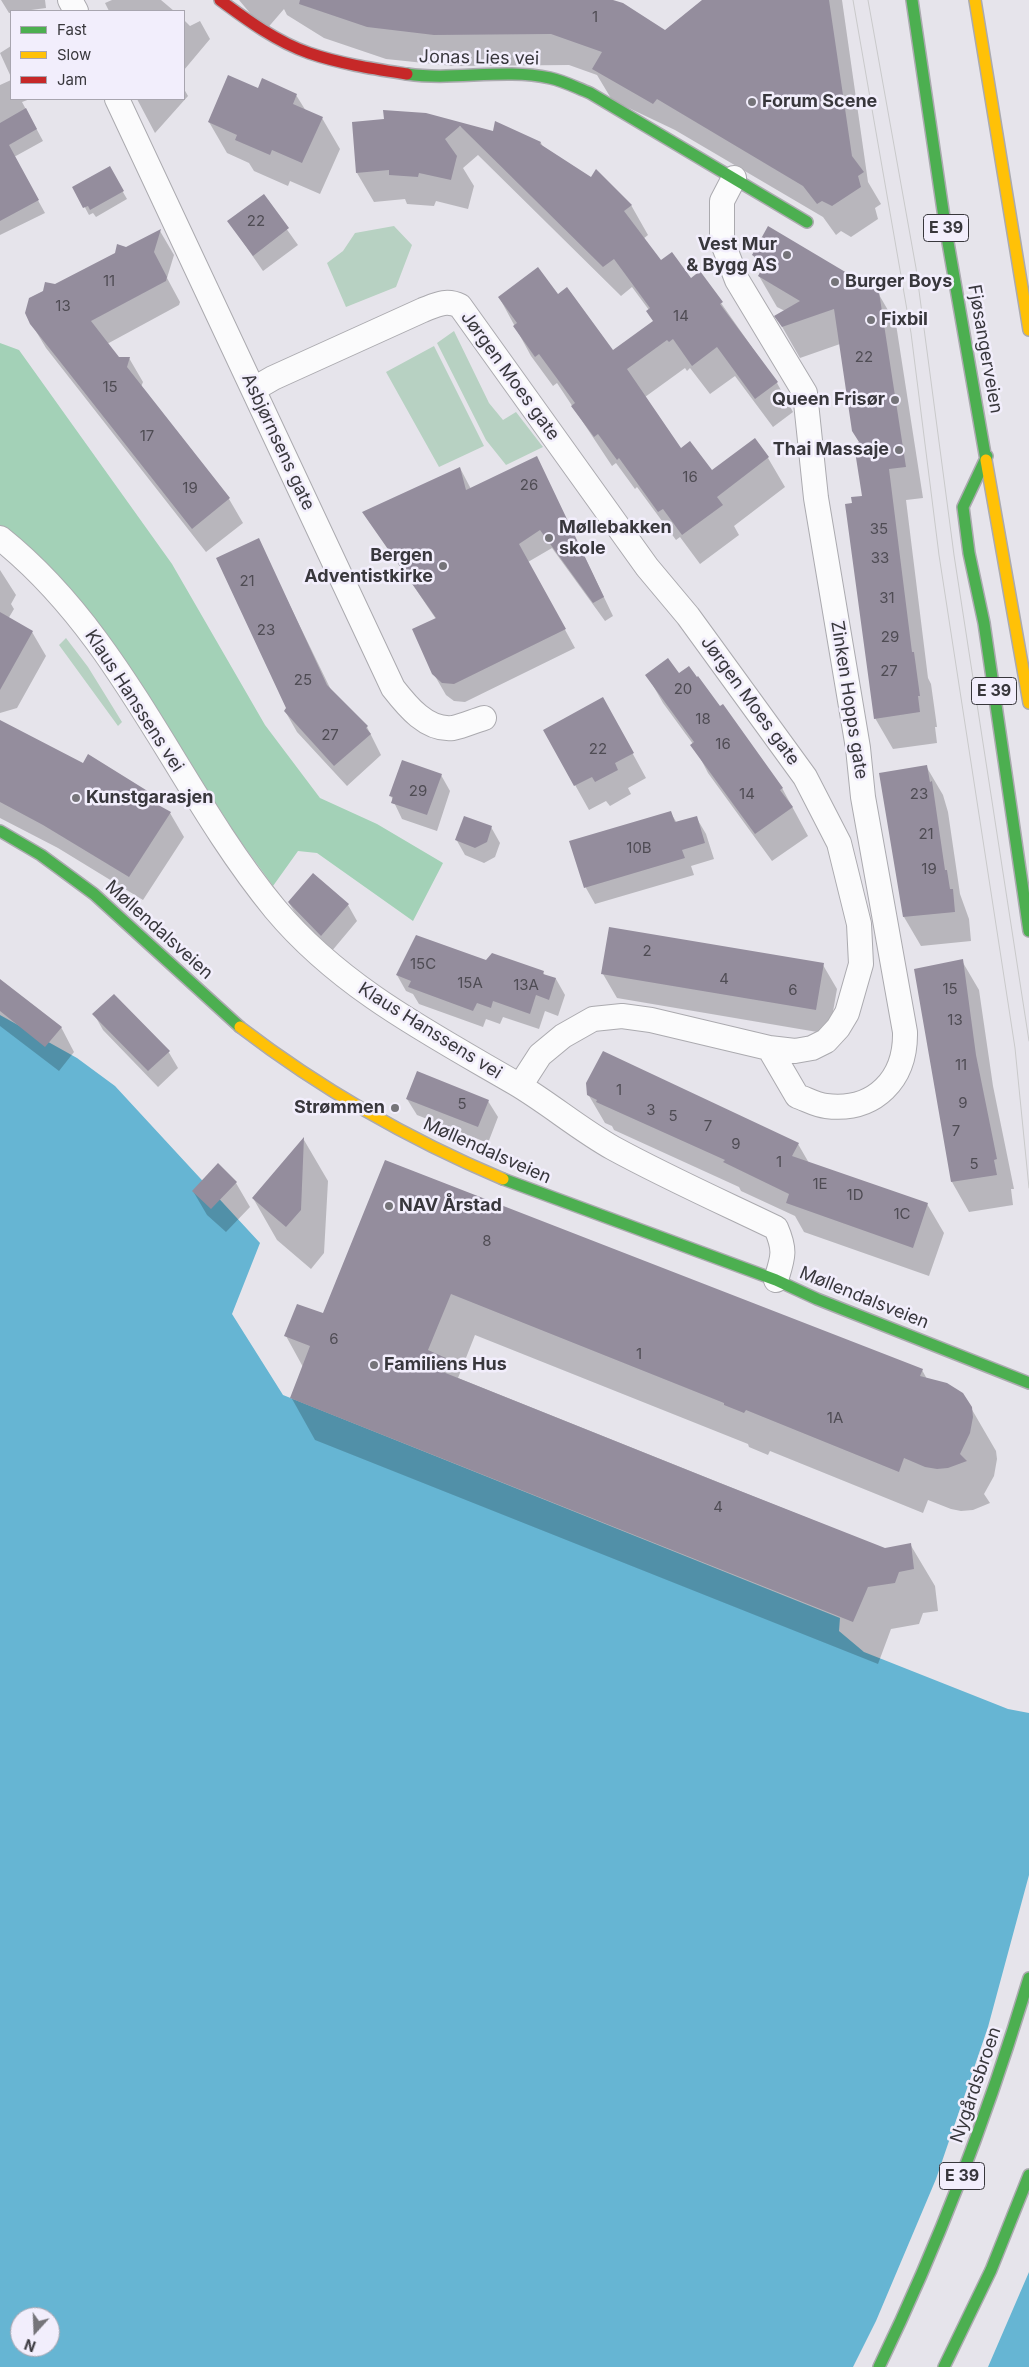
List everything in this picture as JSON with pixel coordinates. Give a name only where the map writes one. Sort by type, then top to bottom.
[{"type":"main road","name":"Jonas Lies vei","points":[[220,0],[256,26],[308,53],[366,68],[426,77],[509,74],[551,78],[590,93],[807,222]]},
{"type":"main road","name":"Fjøsangerveien","points":[[912,0],[946,231],[1029,703]]},
{"type":"main road","points":[[975,0],[1029,330]]},
{"type":"main road","name":"E 39","points":[[987,456],[963,507],[969,553],[984,623],[1029,931]]},
{"type":"main road","name":"Møllendalsveien","points":[[0,831],[41,855],[94,894],[231,1020],[283,1060],[363,1111],[444,1154],[535,1192],[776,1280],[817,1300],[1029,1383]]},
{"type":"main road","name":"Nygårdsbroen","points":[[879,2367],[935,2243],[975,2144],[1008,2052],[1029,1978]]},
{"type":"main road","points":[[944,2367],[991,2270],[1029,2175]]},
{"type":"street","name":"Asbjørnsens gate","points":[[116,100],[393,688],[411,710],[437,726],[452,728],[484,718]]},
{"type":"street","name":"Zinken Hopps gate","points":[[734,178],[722,201],[722,241],[737,280],[805,393],[816,498],[858,748],[863,797],[906,1032],[906,1049],[902,1065],[876,1098],[856,1105],[825,1106],[797,1096],[769,1048]]},
{"type":"street","name":"Jørgen Moes gate","points":[[254,389],[273,378],[444,302],[452,302],[460,306],[647,567],[688,616],[805,777],[839,843],[859,924],[861,964],[855,991],[838,1028],[826,1041],[812,1048],[795,1051],[769,1048],[651,1020],[622,1016],[593,1019],[563,1036],[540,1055],[520,1086]]},
{"type":"street","name":"Klaus Hanssens vei","points":[[0,538],[39,570],[98,642],[221,834],[281,916],[319,956],[391,1010],[520,1086],[612,1147],[776,1228],[784,1246],[783,1258],[776,1280]]},
{"type":"green space","points":[[394,226],[412,245],[396,287],[346,307],[327,263],[343,251],[355,233]]},
{"type":"green space","points":[[454,331],[489,403],[503,420],[516,412],[543,447],[506,465],[486,440],[437,343]]},
{"type":"green space","points":[[0,343],[19,350],[172,564],[265,725],[320,798],[377,824],[443,863],[413,921],[317,853],[298,851],[273,886],[238,838],[144,692],[33,550],[0,526]]},
{"type":"green space","points":[[434,346],[484,446],[439,467],[386,372]]},
{"type":"green space","points":[[66,638],[88,667],[122,722],[118,726],[59,645]]},
{"type":"water","points":[[0,1015],[77,1058],[115,1086],[260,1243],[232,1314],[283,1395],[840,1618],[839,1631],[864,1652],[1008,1709],[1029,1713],[1029,2367],[0,2367]]},
{"type":"pier","points":[[1029,1875],[1029,2272],[988,2367],[853,2367],[876,2321],[936,2179],[988,2027]]},
{"type":"building","name":"Forum Scene","points":[[300,0],[613,0],[623,3],[665,30],[702,0],[829,0],[852,156],[864,172],[858,176],[861,187],[832,206],[822,201],[817,204],[803,186],[657,99],[653,104],[592,69],[602,52],[551,34],[434,35],[367,27],[299,4]]},
{"type":"building","points":[[228,75],[258,88],[262,78],[297,94],[293,104],[323,117],[302,163],[272,150],[270,155],[235,140],[237,135],[208,122]]},
{"type":"building","points":[[26,108],[37,129],[9,145],[39,200],[0,221],[0,123]]},
{"type":"building","points":[[383,110],[426,113],[493,131],[495,121],[541,142],[540,144],[591,177],[596,169],[632,205],[624,211],[661,260],[672,252],[691,278],[700,271],[723,302],[720,304],[778,382],[755,399],[717,347],[692,366],[673,339],[669,342],[667,340],[627,369],[681,448],[690,441],[712,470],[755,438],[769,457],[717,497],[723,505],[682,535],[663,509],[658,512],[619,458],[617,460],[598,434],[594,437],[571,406],[575,403],[539,354],[535,357],[513,326],[517,323],[498,297],[538,267],[558,294],[567,287],[613,350],[653,321],[646,311],[650,308],[614,259],[603,267],[460,126],[445,139],[457,156],[451,180],[419,173],[418,177],[389,175],[389,170],[356,173],[352,122],[384,119]]},
{"type":"building","points":[[110,166],[124,191],[90,210],[88,206],[83,208],[72,187]]},
{"type":"building","points":[[264,194],[289,228],[253,256],[227,221]]},
{"type":"building","points":[[768,226],[879,292],[906,467],[889,469],[912,652],[914,652],[920,696],[918,696],[920,712],[874,719],[845,504],[852,503],[851,497],[862,496],[854,445],[859,442],[852,431],[834,309],[782,327],[774,316],[800,301],[758,276],[765,263],[752,255]]},
{"type":"building","points":[[161,229],[154,252],[167,277],[166,281],[91,321],[119,357],[130,357],[127,367],[230,498],[192,529],[30,324],[25,313],[29,298],[43,291],[45,282],[55,284],[115,253],[117,244],[126,247]]},
{"type":"building","points":[[537,456],[604,597],[593,603],[540,530],[519,544],[566,629],[454,684],[442,683],[432,674],[412,629],[436,618],[362,512],[460,467],[466,490]]},
{"type":"building","points":[[259,538],[327,685],[368,726],[366,728],[371,734],[334,766],[284,711],[286,708],[216,558]]},
{"type":"building","points":[[0,612],[33,631],[0,690]]},
{"type":"building","points":[[668,658],[679,673],[689,666],[720,706],[723,704],[783,788],[780,790],[793,807],[755,834],[690,745],[694,742],[645,675]]},
{"type":"building","points":[[603,697],[634,753],[615,763],[618,770],[595,782],[592,777],[574,786],[543,730]]},
{"type":"building","name":"Kunstgarasjen","points":[[0,720],[83,763],[88,754],[154,795],[151,801],[171,812],[129,877],[43,825],[0,802]]},
{"type":"building","points":[[402,760],[442,774],[427,815],[391,803],[393,797],[389,796]]},
{"type":"building","points":[[927,765],[930,782],[932,781],[945,870],[947,870],[950,889],[953,889],[955,912],[903,917],[879,773]]},
{"type":"building","points":[[671,811],[675,822],[697,816],[705,843],[682,850],[685,858],[584,888],[569,841]]},
{"type":"building","points":[[464,816],[492,826],[487,842],[475,848],[455,840]]},
{"type":"building","points":[[313,873],[349,904],[321,936],[288,902]]},
{"type":"building","points":[[609,927],[824,963],[816,1010],[601,974]]},
{"type":"building","points":[[416,935],[486,960],[492,953],[544,971],[543,974],[556,978],[549,1000],[536,995],[530,1014],[493,1001],[491,1008],[477,1003],[473,1011],[408,987],[411,981],[396,975]]},
{"type":"building","points":[[963,959],[976,1055],[997,1159],[994,1160],[997,1175],[951,1182],[914,969]]},
{"type":"building","points":[[0,979],[62,1027],[45,1047],[0,1011]]},
{"type":"building","points":[[114,994],[170,1051],[148,1071],[92,1014]]},
{"type":"building","points":[[603,1051],[799,1143],[792,1156],[928,1203],[913,1248],[786,1203],[789,1194],[723,1162],[725,1160],[596,1102],[597,1100],[587,1095],[586,1083]]},
{"type":"building","points":[[417,1071],[489,1100],[478,1127],[406,1099]]},
{"type":"building","points":[[304,1137],[301,1210],[286,1227],[252,1198]]},
{"type":"building","points":[[385,1160],[923,1369],[920,1376],[947,1383],[963,1393],[972,1407],[973,1417],[970,1433],[960,1454],[967,1461],[948,1468],[937,1469],[925,1467],[904,1458],[899,1472],[746,1410],[744,1413],[724,1405],[724,1403],[451,1294],[428,1350],[448,1359],[443,1372],[720,1483],[885,1548],[911,1543],[914,1569],[899,1572],[895,1583],[868,1587],[853,1622],[290,1398],[310,1346],[284,1336],[297,1304],[323,1313]]},
{"type":"building","points":[[218,1163],[237,1182],[211,1209],[192,1191]]},
{"type":"tram line","points":[[853,0],[911,333],[939,555],[1015,1048],[1029,1188]]},
{"type":"tram line","points":[[868,0],[916,268],[954,555],[1029,1041]]},
{"type":"traffic: fast","points":[[912,0],[946,231],[986,460]]},
{"type":"traffic: fast","points":[[407,74],[425,76],[532,75],[565,83],[590,93],[807,222]]},
{"type":"traffic: fast","points":[[987,456],[963,507],[969,553],[984,623],[1029,931]]},
{"type":"traffic: fast","points":[[0,831],[41,855],[94,894],[240,1027]]},
{"type":"traffic: fast","points":[[503,1179],[776,1280],[817,1299],[1029,1383]]},
{"type":"traffic: fast","points":[[879,2367],[923,2272],[962,2176],[1014,2028],[1029,1978]]},
{"type":"traffic: fast","points":[[944,2367],[991,2270],[1029,2175]]},
{"type":"traffic: slow","points":[[975,0],[1029,330]]},
{"type":"traffic: slow","points":[[986,460],[1029,703]]},
{"type":"traffic: slow","points":[[240,1027],[302,1071],[366,1111],[433,1147],[503,1179]]},
{"type":"traffic: jam","points":[[220,0],[263,30],[285,43],[309,53],[346,63],[407,74]]},
{"type":"place","name":"Forum Scene","points":[[752,102]]},
{"type":"place","name":"Vest Mur & Bygg AS","points":[[787,255]]},
{"type":"place","name":"Burger Boys","points":[[835,282]]},
{"type":"place","name":"Fixbil","points":[[871,320]]},
{"type":"place","name":"Queen Frisør","points":[[895,400]]},
{"type":"place","name":"Thai Massaje","points":[[899,450]]},
{"type":"place","name":"Møllebakken skole","points":[[549,538]]},
{"type":"place","name":"Bergen Adventistkirke","points":[[443,566]]},
{"type":"place","name":"Kunstgarasjen","points":[[76,798]]},
{"type":"place","name":"Strømmen","points":[[395,1108]]},
{"type":"place","name":"NAV Årstad","points":[[389,1206]]},
{"type":"place","name":"Familiens Hus","points":[[374,1365]]}]
